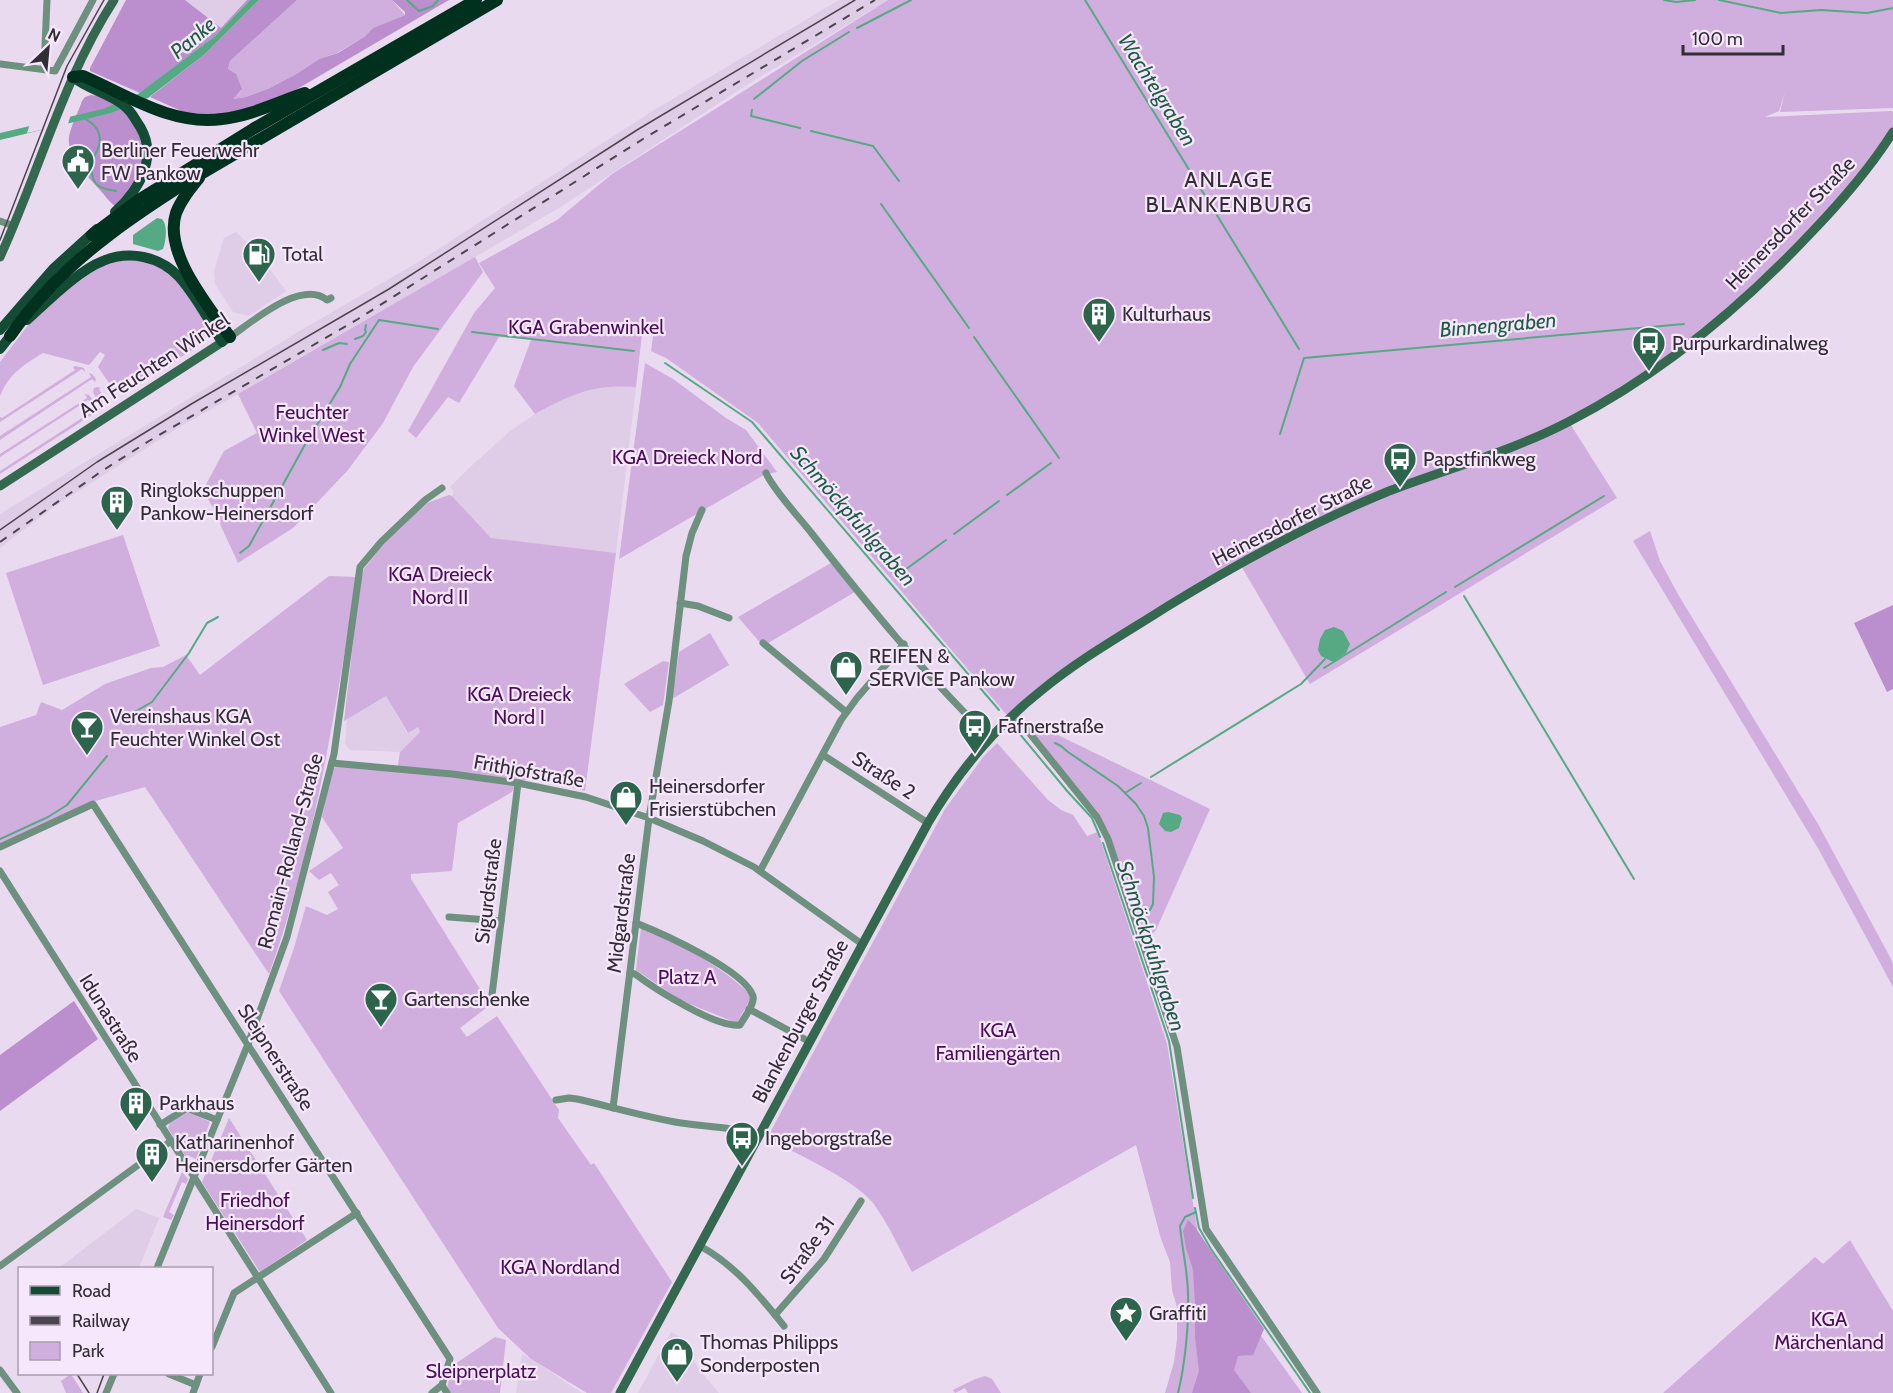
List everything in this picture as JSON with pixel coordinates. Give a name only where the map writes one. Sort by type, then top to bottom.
[{"type":"highway","points":[[92,235],[140,199],[253,129],[476,0]]},
{"type":"highway","points":[[5,333],[77,261],[147,207],[497,0]]},
{"type":"highway","points":[[73,76],[83,76],[172,115],[204,120],[233,117],[333,83]]},
{"type":"highway","points":[[204,173],[184,197],[179,207],[174,223],[174,239],[182,263],[226,340]]},
{"type":"main road","points":[[0,257],[73,76],[114,0]]},
{"type":"main road","points":[[0,349],[5,333],[53,269],[92,235],[135,192],[147,161],[145,136],[124,105],[81,83],[73,76]]},
{"type":"main road","name":"Heinersdorfer Straße","points":[[990,738],[1040,691],[1081,661],[1244,562],[1364,502],[1515,447],[1568,422],[1624,389],[1716,323],[1777,269],[1859,180],[1893,132]]},
{"type":"main road","points":[[5,333],[86,270],[103,261],[128,255],[149,258],[174,272],[226,340]]},
{"type":"main road","name":"Am Feuchten Winkel","points":[[0,486],[226,340]]},
{"type":"main road","name":"Blankenburger Straße","points":[[620,1393],[928,823],[958,777],[990,738]]},
{"type":"street","points":[[44,69],[47,0]]},
{"type":"street","points":[[0,64],[55,71],[93,0]]},
{"type":"street","points":[[0,221],[14,226]]},
{"type":"street","name":"Am Feuchten Winkel","points":[[226,340],[287,299],[311,293],[321,295],[327,300],[332,298]]},
{"type":"street","points":[[766,473],[834,561],[947,695],[990,738]]},
{"type":"street","name":"Romain-Rolland-Straße","points":[[158,1267],[248,1044],[287,937],[338,734],[360,567],[425,500],[442,488]]},
{"type":"street","name":"Midgardstraße","points":[[613,1108],[649,818],[669,701],[686,556],[692,533],[702,510]]},
{"type":"street","points":[[681,603],[698,606],[729,618]]},
{"type":"street","points":[[764,643],[846,712]]},
{"type":"street","points":[[760,871],[846,712],[904,644]]},
{"type":"street","points":[[1012,716],[1018,719],[1076,789],[1097,817],[1108,839],[1177,1047],[1206,1229],[1317,1393]]},
{"type":"street","name":"Straße 2","points":[[823,754],[928,823]]},
{"type":"street","name":"Frithjofstraße","points":[[332,763],[452,774],[518,783],[586,797],[649,818],[719,849],[760,871],[862,945]]},
{"type":"street","name":"Sigurdstraße","points":[[491,1003],[518,783]]},
{"type":"street","name":"Sleipnerstraße","points":[[0,847],[93,804],[450,1359],[442,1386]]},
{"type":"street","name":"Idunastraße","points":[[0,872],[332,1393]]},
{"type":"street","points":[[449,917],[501,921]]},
{"type":"street","points":[[630,973],[675,1001],[733,1025],[740,1025],[753,1002],[748,987],[730,972],[683,943],[636,923]]},
{"type":"street","points":[[749,1009],[810,1042]]},
{"type":"street","points":[[556,1100],[577,1099],[690,1124],[740,1130],[759,1137]]},
{"type":"street","points":[[160,1125],[187,1108],[217,1120]]},
{"type":"street","points":[[0,1266],[171,1141]]},
{"type":"street","name":"Straße 31","points":[[776,1315],[824,1259],[861,1201]]},
{"type":"street","points":[[213,1345],[234,1293],[357,1214]]},
{"type":"street","name":"Straße 31","points":[[700,1246],[718,1257],[744,1279],[784,1326]]},
{"type":"street","points":[[0,1370],[17,1393]]},
{"type":"street","points":[[106,1393],[114,1375]]},
{"type":"street","points":[[171,1375],[196,1385]]},
{"type":"street","points":[[193,1393],[201,1375]]},
{"type":"street","points":[[432,1393],[442,1386],[447,1393]]},
{"type":"shaded area","points":[[126,0],[185,0],[221,28],[247,0],[250,0],[215,36],[140,93],[90,71]]},
{"type":"shaded area","points":[[185,0],[247,0],[221,28]]},
{"type":"shaded area","points":[[250,0],[259,0],[205,54],[148,98],[111,113],[0,140],[0,133],[103,109],[138,94],[215,36]]},
{"type":"shaded area","points":[[259,0],[297,0],[230,61],[228,69],[236,74],[242,89],[233,99],[270,88],[319,59],[338,53],[364,37],[373,28],[405,15],[405,12],[392,0],[449,0],[287,95],[232,114],[188,114],[150,97],[205,54]]},
{"type":"shaded area","points":[[839,0],[888,0],[745,86],[559,208],[320,348],[181,426],[55,506],[0,548],[0,514],[303,329],[415,264],[651,112]]},
{"type":"shaded area","points":[[91,95],[109,100],[122,107],[133,122],[141,142],[143,155],[141,168],[128,191],[115,206],[79,165],[69,144],[71,128],[82,101]]},
{"type":"shaded area","points":[[157,218],[162,219],[166,229],[163,249],[158,251],[133,244],[133,235]]},
{"type":"shaded area","points":[[236,232],[259,254],[286,291],[249,316],[233,312],[215,284],[214,271],[224,238]]},
{"type":"shaded area","points":[[599,387],[636,387],[616,553],[491,538],[452,496],[454,491],[450,487],[470,467],[509,432],[535,414],[572,395]]},
{"type":"shaded area","points":[[1893,605],[1893,689],[1887,692],[1854,623]]},
{"type":"shaded area","points":[[1334,627],[1343,631],[1350,644],[1346,653],[1333,662],[1321,656],[1318,650],[1325,630]]},
{"type":"shaded area","points":[[386,696],[407,733],[418,727],[420,732],[400,752],[350,750],[345,744],[347,718]]},
{"type":"shaded area","points":[[1163,813],[1180,815],[1182,818],[1179,828],[1171,832],[1165,831],[1159,824]]},
{"type":"shaded area","points":[[74,1001],[98,1039],[0,1111],[0,1055]]},
{"type":"shaded area","points":[[136,1209],[159,1218],[139,1267],[60,1267]]},
{"type":"shaded area","points":[[1188,1220],[1264,1329],[1253,1355],[1238,1356],[1234,1370],[1251,1393],[1192,1393],[1199,1371],[1195,1337],[1193,1270],[1183,1231]]},
{"type":"shaded area","points":[[671,1332],[677,1335],[701,1372],[719,1393],[638,1393]]},
{"type":"shaded area","points":[[522,1354],[531,1359],[582,1393],[516,1393]]},
{"type":"green space","points":[[297,0],[392,0],[405,15],[373,28],[364,37],[337,53],[319,59],[270,88],[246,97],[232,99],[241,91],[228,69],[230,61]]},
{"type":"green space","name":"KGA Grabenwinkel","points":[[888,0],[1893,0],[1893,108],[1780,112],[1785,92],[1779,111],[1765,117],[1891,111],[1893,112],[1893,132],[1859,180],[1716,323],[1569,422],[1617,498],[1310,684],[1240,564],[1081,661],[1012,716],[1006,714],[758,423],[666,358],[651,351],[653,336],[642,334],[636,387],[607,387],[583,392],[535,414],[514,386],[531,340],[499,337],[459,403],[448,397],[416,438],[408,431],[474,313],[495,288],[479,263],[557,220],[612,174]]},
{"type":"green space","name":"Feuchter Winkel West","points":[[475,257],[483,272],[413,367],[383,423],[348,470],[293,528],[238,563],[221,522],[203,490],[224,451],[257,433],[238,394]]},
{"type":"green space","points":[[146,261],[168,273],[184,290],[198,311],[209,330],[209,337],[122,394],[113,389],[98,367],[105,355],[100,352],[89,365],[43,353],[17,371],[8,381],[0,396],[0,362],[32,320],[71,287],[100,267],[113,262]]},
{"type":"green space","name":"KGA Dreieck Nord","points":[[645,363],[673,379],[746,430],[777,472],[764,475],[619,559]]},
{"type":"green space","points":[[73,367],[84,368],[85,372],[82,369],[0,422],[0,417],[2,418],[75,370]]},
{"type":"green space","points":[[89,373],[96,379],[95,382],[92,379],[0,440],[0,436],[91,377]]},
{"type":"green space","points":[[97,387],[101,388],[99,389],[103,399],[101,409],[0,474],[0,471],[99,407],[93,392]]},
{"type":"green space","points":[[85,394],[92,399],[91,402],[88,400],[0,457],[0,454],[87,398]]},
{"type":"green space","points":[[449,495],[491,538],[616,553],[585,791],[536,778],[516,782],[512,792],[458,823],[452,871],[411,874],[411,879],[490,1005],[460,1028],[467,1037],[497,1016],[559,1110],[558,1118],[591,1165],[594,1163],[672,1282],[611,1393],[587,1393],[531,1359],[498,1328],[279,991],[306,906],[327,915],[338,909],[328,892],[339,885],[331,873],[319,880],[309,871],[343,848],[322,817],[332,769],[338,766],[397,771],[400,752],[420,732],[418,727],[408,733],[386,696],[344,721],[360,583],[364,569],[383,545],[427,503]]},
{"type":"green space","points":[[1650,531],[1660,561],[1679,596],[1818,824],[1890,957],[1893,964],[1893,987],[1819,850],[1633,541]]},
{"type":"green space","points":[[123,535],[160,646],[43,685],[6,573]]},
{"type":"green space","points":[[831,563],[855,592],[763,646],[738,617]]},
{"type":"green space","points":[[329,576],[357,577],[332,728],[311,828],[285,926],[269,974],[145,787],[92,802],[0,844],[0,727],[36,715],[41,702],[62,710],[105,684],[151,668],[163,667],[186,655],[200,675]]},
{"type":"green space","points":[[710,633],[729,665],[672,699],[679,652]]},
{"type":"green space","points":[[663,661],[669,662],[663,705],[650,712],[624,684]]},
{"type":"green space","points":[[1022,720],[1029,721],[1210,809],[1156,930],[1144,943],[1108,831],[1097,811]]},
{"type":"green space","name":"KGA Familiengärten","points":[[997,743],[1048,800],[1061,810],[1073,815],[1087,836],[1098,832],[1167,1044],[1201,1252],[1302,1393],[1165,1393],[1174,1362],[1177,1307],[1172,1290],[1170,1262],[1161,1239],[1136,1145],[912,1272],[884,1219],[864,1194],[839,1176],[767,1138],[945,809],[984,756]]},
{"type":"green space","name":"Platz A","points":[[641,928],[700,957],[727,975],[752,996],[737,1023],[682,1001],[636,970]]},
{"type":"green space","points":[[186,1112],[191,1112],[210,1122],[196,1159],[187,1155],[186,1157],[168,1128],[170,1122]]},
{"type":"green space","name":"Friedhof Heinersdorf","points":[[229,1118],[307,1240],[260,1272],[202,1182]]},
{"type":"green space","points":[[182,1172],[188,1179],[186,1184],[182,1182],[169,1212],[174,1215],[171,1220],[163,1217]]},
{"type":"green space","name":"KGA Märchenland","points":[[1850,1240],[1893,1311],[1893,1393],[1663,1393],[1815,1257],[1823,1264]]},
{"type":"green space","name":"Sleipnerplatz","points":[[495,1337],[506,1340],[500,1393],[450,1393],[447,1389],[452,1366]]},
{"type":"green space","points":[[72,1375],[83,1393],[66,1393],[61,1381]]},
{"type":"green space","points":[[985,1376],[992,1379],[1001,1393],[968,1393],[965,1388],[955,1393],[953,1390],[975,1379]]},
{"type":"pier","points":[[71,114],[68,124],[27,133],[30,124]]},
{"type":"waterway","points":[[407,0],[419,11],[433,6],[438,0]]},
{"type":"waterway","points":[[857,28],[911,0]]},
{"type":"waterway","name":"Wachtelgraben","points":[[1085,0],[1299,349]]},
{"type":"waterway","points":[[1664,0],[1676,2],[1695,0]]},
{"type":"waterway","points":[[1719,0],[1781,13],[1821,10],[1867,13],[1893,8]]},
{"type":"waterway","points":[[754,99],[802,61],[849,32]]},
{"type":"waterway","points":[[752,110],[751,116],[800,128]]},
{"type":"waterway","points":[[83,117],[95,126],[100,140],[92,165],[93,178],[99,186],[116,191]]},
{"type":"waterway","points":[[811,131],[873,146],[899,181]]},
{"type":"waterway","points":[[881,204],[969,328]]},
{"type":"waterway","points":[[240,553],[249,546],[307,441],[340,387],[350,364],[379,320],[438,329]]},
{"type":"waterway","name":"Binnengraben","points":[[1280,434],[1304,358],[1684,324]]},
{"type":"waterway","points":[[355,339],[363,336],[366,332],[366,325]]},
{"type":"waterway","name":"Schmöckpfuhlgraben","points":[[472,332],[634,351]]},
{"type":"waterway","points":[[974,337],[1059,458]]},
{"type":"waterway","points":[[323,350],[339,343],[347,344]]},
{"type":"waterway","name":"Schmöckpfuhlgraben","points":[[665,363],[752,422],[999,710]]},
{"type":"waterway","points":[[1007,495],[1051,463]]},
{"type":"waterway","points":[[1455,587],[1604,496]]},
{"type":"waterway","points":[[954,534],[999,501]]},
{"type":"waterway","points":[[898,575],[946,540]]},
{"type":"waterway","points":[[1324,668],[1446,592]]},
{"type":"waterway","points":[[1464,596],[1634,879]]},
{"type":"waterway","points":[[122,722],[124,718],[152,702],[189,653],[207,623],[218,617]]},
{"type":"waterway","points":[[1151,777],[1301,684],[1325,659]]},
{"type":"waterway","name":"Schmöckpfuhlgraben","points":[[1014,727],[1092,818],[1100,837]]},
{"type":"waterway","points":[[1055,743],[1118,786],[1136,804],[1144,816],[1148,828],[1154,877],[1153,904],[1150,910]]},
{"type":"waterway","points":[[0,839],[48,817],[67,805],[107,756]]},
{"type":"waterway","points":[[1125,793],[1141,783]]},
{"type":"waterway","name":"Schmöckpfuhlgraben","points":[[1103,843],[1169,1041],[1193,1198]]},
{"type":"waterway","points":[[1195,1208],[1199,1228],[1211,1249],[1310,1393]]},
{"type":"waterway","name":"Schmöckpfuhlgraben","points":[[1178,1393],[1185,1357],[1188,1306],[1180,1226],[1185,1217],[1196,1212]]},
{"type":"tram line","points":[[0,240],[67,66],[104,0]]},
{"type":"tram line","points":[[0,530],[97,462],[193,403],[389,289],[637,130],[855,0]]},
{"type":"tram line","points":[[78,1375],[89,1393]]},
{"type":"tram line","points":[[97,1393],[104,1375]]},
{"type":"railway","points":[[0,542],[149,441],[358,319],[643,139],[875,0]]},
{"type":"place","name":"Berliner Feuerwehr FW Pankow","points":[[78,190]]},
{"type":"place","name":"Total","points":[[259,283]]},
{"type":"place","name":"Kulturhaus","points":[[1099,343]]},
{"type":"place","name":"Purpurkardinalweg","points":[[1649,372]]},
{"type":"place","name":"Papstfinkweg","points":[[1400,488]]},
{"type":"place","name":"Ringlokschuppen Pankow-Heinersdorf","points":[[117,531]]},
{"type":"place","name":"REIFEN & SERVICE Pankow","points":[[846,696]]},
{"type":"place","name":"Fafnerstraße","points":[[975,755]]},
{"type":"place","name":"Vereinshaus KGA Feuchter Winkel Ost","points":[[87,756]]},
{"type":"place","name":"Heinersdorfer Frisierstübchen","points":[[626,826]]},
{"type":"place","name":"Gartenschenke","points":[[381,1028]]},
{"type":"place","name":"Parkhaus","points":[[136,1132]]},
{"type":"place","name":"Ingeborgstraße","points":[[742,1167]]},
{"type":"place","name":"Katharinenhof Heinersdorfer Gärten","points":[[152,1183]]},
{"type":"place","name":"Graffiti","points":[[1126,1342]]},
{"type":"place","name":"Thomas Philipps Sonderposten","points":[[677,1383]]},
{"type":"district","name":"ANLAGE BLANKENBURG","points":[[1229,192]]},
{"type":"water label","name":"Panke","points":[[193,38]]},
{"type":"park label","name":"KGA Dreieck Nord II","points":[[440,586]]},
{"type":"park label","name":"KGA Dreieck Nord I","points":[[519,706]]},
{"type":"park label","name":"KGA Nordland","points":[[560,1267]]}]
